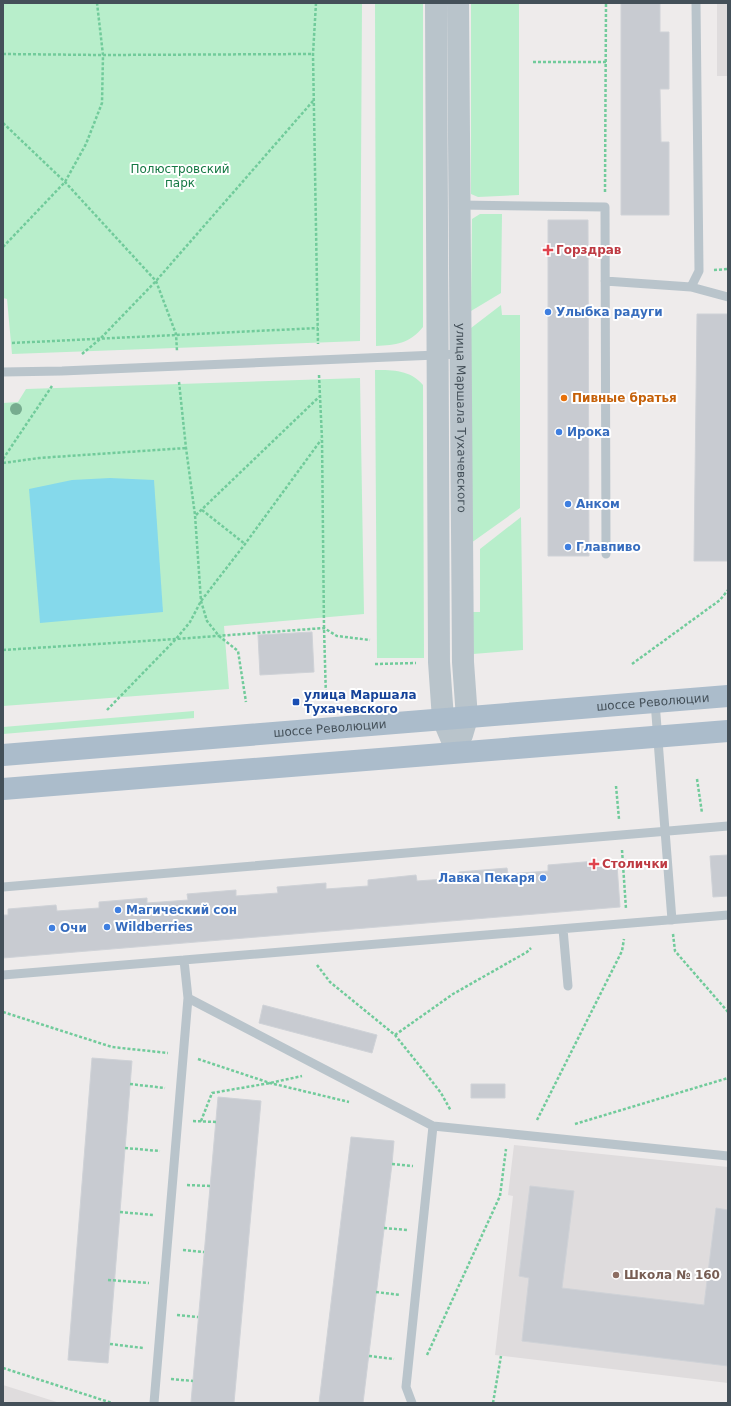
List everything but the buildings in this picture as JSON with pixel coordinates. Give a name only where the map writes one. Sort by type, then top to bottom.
[{"type":"main road","name":"шоссе Революции","points":[[3,755],[728,696]]},
{"type":"main road","points":[[3,789],[728,731]]},
{"type":"street","name":"улица Маршала Тухачевского","points":[[436,3],[448,205],[460,354],[463,662],[467,718],[457,752]]},
{"type":"street","name":"улица Маршала Тухачевского","points":[[457,752],[443,720],[439,662],[437,355],[448,205],[458,3]]},
{"type":"lane","points":[[692,287],[699,271],[696,3]]},
{"type":"lane","points":[[448,205],[605,207],[606,554]]},
{"type":"lane","points":[[605,281],[692,287],[728,297]]},
{"type":"lane","points":[[3,372],[62,371],[460,354]]},
{"type":"lane","points":[[654,702],[672,920]]},
{"type":"lane","points":[[3,887],[728,826]]},
{"type":"lane","points":[[3,975],[728,915]]},
{"type":"lane","points":[[563,929],[568,986]]},
{"type":"lane","points":[[154,1403],[188,998],[184,960]]},
{"type":"lane","points":[[188,998],[433,1126],[528,1137],[728,1156]]},
{"type":"lane","points":[[412,1403],[406,1387],[433,1126]]},
{"type":"path","points":[[3,247],[65,182],[86,144],[102,103],[103,55],[97,3]]},
{"type":"path","points":[[605,207],[606,3]]},
{"type":"path","points":[[3,54],[313,54]]},
{"type":"path","points":[[533,62],[606,62]]},
{"type":"path","points":[[3,459],[62,371],[100,339],[156,282],[314,100]]},
{"type":"path","points":[[3,124],[65,182],[156,282],[176,334],[186,448],[196,515],[201,601],[207,621],[219,636],[238,651],[246,702]]},
{"type":"path","points":[[12,343],[318,328]]},
{"type":"path","points":[[196,515],[320,396]]},
{"type":"path","points":[[107,710],[176,639],[190,622],[201,601],[322,439]]},
{"type":"path","points":[[3,463],[39,458],[186,448]]},
{"type":"path","points":[[202,510],[245,544]]},
{"type":"path","points":[[632,664],[720,600],[728,590]]},
{"type":"path","points":[[3,650],[324,628],[337,636],[370,640]]},
{"type":"path","points":[[375,664],[421,663]]},
{"type":"path","points":[[698,779],[703,828]]},
{"type":"path","points":[[528,1137],[622,951],[628,923],[616,786]]},
{"type":"path","points":[[672,920],[675,951],[728,1012]]},
{"type":"path","points":[[395,1035],[453,994],[527,952],[545,930]]},
{"type":"path","points":[[308,949],[319,969],[330,982],[395,1035],[441,1093],[451,1110],[457,1129]]},
{"type":"path","points":[[202,1121],[212,1093],[270,1083],[326,1070]]},
{"type":"path","points":[[574,1124],[728,1078]]},
{"type":"path","points":[[130,1084],[181,1089]]},
{"type":"path","points":[[178,1119],[216,1122]]},
{"type":"path","points":[[426,1356],[500,1196],[508,1134]]},
{"type":"path","points":[[125,1148],[175,1152]]},
{"type":"path","points":[[392,1164],[429,1168]]},
{"type":"path","points":[[173,1184],[210,1186]]},
{"type":"path","points":[[120,1212],[170,1217]]},
{"type":"path","points":[[384,1228],[422,1232]]},
{"type":"path","points":[[167,1249],[204,1252]]},
{"type":"path","points":[[108,1280],[164,1284]]},
{"type":"path","points":[[376,1292],[416,1297]]},
{"type":"path","points":[[162,1314],[198,1317]]},
{"type":"path","points":[[110,1344],[159,1349]]},
{"type":"path","points":[[369,1356],[409,1361]]},
{"type":"path","points":[[493,1403],[501,1356]]},
{"type":"path","points":[[3,1368],[112,1403]]},
{"type":"path","points":[[156,1377],[192,1381]]},
{"type":"shaded area","points":[[717,3],[728,3],[728,76],[717,76]]},
{"type":"shaded area","name":"Школа № 160","points":[[514,1145],[728,1167],[728,1383],[495,1355],[513,1196],[508,1195]]},
{"type":"shaded area","points":[[3,1385],[60,1403],[3,1403]]},
{"type":"green space","name":"Полюстровский парк","points":[[3,3],[362,3],[360,341],[12,354],[7,299],[3,298]]},
{"type":"green space","points":[[375,3],[423,3],[423,327],[418,333],[407,340],[396,344],[376,346]]},
{"type":"green space","points":[[471,3],[519,3],[519,195],[478,197],[471,194]]},
{"type":"green space","points":[[480,214],[502,214],[501,293],[471,311],[472,219]]},
{"type":"green space","points":[[501,305],[502,315],[520,315],[520,508],[471,543],[471,328]]},
{"type":"green space","points":[[375,370],[401,372],[413,376],[423,385],[424,658],[377,658]]},
{"type":"green space","points":[[360,378],[364,614],[224,626],[229,689],[3,706],[3,403],[18,402],[26,389]]},
{"type":"green space","points":[[521,517],[523,650],[473,654],[472,612],[480,612],[480,549]]},
{"type":"green space","points":[[194,711],[194,718],[3,734],[3,727]]},
{"type":"water","points":[[110,478],[154,480],[163,612],[40,623],[29,489],[72,480]]},
{"type":"place","name":"Горздрав","points":[[548,250]]},
{"type":"place","name":"Улыбка радуги","points":[[548,312]]},
{"type":"place","name":"Пивные братья","points":[[564,398]]},
{"type":"place","name":"Ирока","points":[[559,432]]},
{"type":"place","name":"Анком","points":[[568,504]]},
{"type":"place","name":"Главпиво","points":[[568,547]]},
{"type":"place","name":"улица Маршала Тухачевского","points":[[296,702]]},
{"type":"place","name":"Столички","points":[[594,864]]},
{"type":"place","name":"Лавка Пекаря","points":[[543,878]]},
{"type":"place","name":"Магический сон","points":[[118,910]]},
{"type":"place","name":"Wildberries","points":[[107,927]]},
{"type":"place","name":"Очи","points":[[52,928]]},
{"type":"place","name":"Школа № 160","points":[[616,1275]]}]
